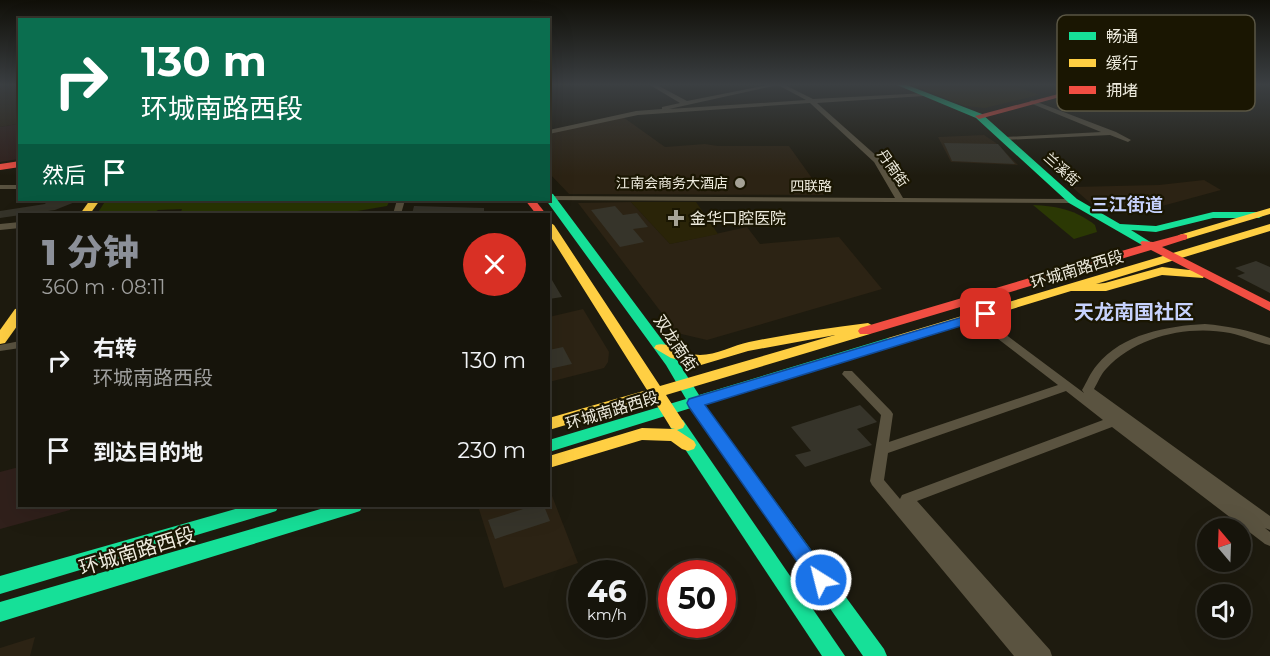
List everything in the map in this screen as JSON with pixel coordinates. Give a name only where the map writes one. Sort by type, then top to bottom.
[{"type":"main road","name":"兰溪街","points":[[979,116],[1073,201],[1151,246],[1270,307]]},
{"type":"main road","points":[[0,167],[18,164]]},
{"type":"main road","name":"双龙南街","points":[[550,198],[661,348],[695,403],[876,656]]},
{"type":"main road","points":[[531,201],[540,213]]},
{"type":"main road","points":[[1104,219],[1131,229],[1155,232],[1206,216],[1264,213]]},
{"type":"main road","name":"环城南路西段","points":[[550,424],[685,386],[1264,213]]},
{"type":"main road","name":"环城南路西段","points":[[550,446],[1270,227]]},
{"type":"main road","points":[[550,228],[834,656]]},
{"type":"main road","points":[[1073,288],[1106,287],[1162,271],[1187,272],[1222,281]]},
{"type":"main road","points":[[0,340],[18,315]]},
{"type":"main road","points":[[661,348],[676,356],[701,360],[746,347],[812,334],[888,325]]},
{"type":"main road","points":[[550,462],[642,434],[675,435],[697,452]]},
{"type":"main road","name":"环城南路西段","points":[[0,585],[267,507]]},
{"type":"main road","name":"环城南路西段","points":[[0,612],[351,507]]},
{"type":"street","points":[[550,132],[628,116]]},
{"type":"street","name":"丹南街","points":[[828,116],[877,161],[900,200]]},
{"type":"street","points":[[1068,116],[1128,140]]},
{"type":"street","points":[[1005,139],[1114,133]]},
{"type":"street","points":[[0,187],[18,187]]},
{"type":"street","name":"四联路","points":[[550,197],[1073,201]]},
{"type":"street","points":[[0,227],[18,225]]},
{"type":"street","points":[[1270,342],[1237,330],[1194,328],[1165,332],[1133,344],[1102,366],[1088,390],[1270,524]]},
{"type":"street","points":[[993,330],[1270,540]]},
{"type":"street","points":[[0,348],[18,344]]},
{"type":"street","points":[[848,374],[887,414],[877,481],[1025,656]]},
{"type":"street","points":[[880,450],[1068,386]]},
{"type":"street","points":[[1044,656],[906,500],[1114,421]]},
{"type":"shaded area","points":[[0,116],[18,116],[18,124],[0,127]]},
{"type":"shaded area","points":[[623,117],[665,147],[705,144],[789,146],[824,195],[569,194],[550,174],[550,133]]},
{"type":"shaded area","points":[[18,124],[18,159],[0,162],[0,127]]},
{"type":"shaded area","points":[[984,135],[996,143],[1018,165],[951,162],[938,137]]},
{"type":"shaded area","points":[[1204,180],[1221,190],[1129,215],[1095,207],[1072,187],[1159,185]]},
{"type":"shaded area","points":[[631,202],[670,244],[747,227],[760,244],[839,237],[882,289],[707,340],[677,333],[578,203]]},
{"type":"shaded area","name":"金华口腔医院","points":[[631,202],[696,202],[718,234],[670,244]]},
{"type":"shaded area","points":[[583,309],[609,352],[608,362],[604,368],[550,382],[550,317]]},
{"type":"shaded area","points":[[18,467],[18,507],[70,507],[70,510],[0,529],[0,472]]},
{"type":"shaded area","points":[[550,491],[577,560],[568,560],[568,566],[504,588],[478,507],[550,507]]},
{"type":"shaded area","points":[[35,637],[30,656],[0,656],[0,648]]},
{"type":"green space","points":[[105,201],[390,201],[387,206],[346,213],[180,213],[182,209],[158,210],[154,213],[98,213]]},
{"type":"green space","points":[[1033,205],[1050,206],[1073,212],[1095,225],[1097,232],[1074,239]]},
{"type":"building","points":[[944,143],[998,144],[1015,164],[952,161]]},
{"type":"building","points":[[47,201],[78,201],[55,210],[18,213],[18,215],[0,218],[0,211],[45,204]]},
{"type":"building","points":[[414,206],[484,208],[484,213],[412,213]]},
{"type":"building","points":[[615,206],[623,215],[637,213],[648,227],[633,229],[644,242],[620,247],[591,210]]},
{"type":"building","points":[[1256,261],[1270,267],[1270,293],[1237,276],[1245,273],[1235,268]]},
{"type":"building","points":[[550,277],[562,297],[550,299]]},
{"type":"building","points":[[563,347],[572,364],[550,369],[550,350]]},
{"type":"building","points":[[860,405],[877,422],[857,429],[872,445],[805,467],[795,455],[811,451],[791,427]]},
{"type":"building","points":[[530,507],[544,507],[550,521],[495,539],[488,520]]},
{"type":"traffic: fast","points":[[978,116],[1073,201],[1146,243]]},
{"type":"traffic: fast","points":[[550,197],[672,363],[705,418],[876,656]]},
{"type":"traffic: fast","points":[[1124,226],[1156,229],[1213,215],[1259,215]]},
{"type":"traffic: fast","points":[[550,446],[893,341]]},
{"type":"traffic: fast","points":[[677,424],[834,656]]},
{"type":"traffic: fast","points":[[0,585],[267,507]]},
{"type":"traffic: fast","points":[[0,612],[351,507]]},
{"type":"traffic: slow","points":[[86,213],[94,201]]},
{"type":"traffic: slow","points":[[1183,237],[1270,211]]},
{"type":"traffic: slow","points":[[550,227],[677,424]]},
{"type":"traffic: slow","points":[[893,341],[1270,227]]},
{"type":"traffic: slow","points":[[1073,288],[1106,287],[1162,271],[1199,275]]},
{"type":"traffic: slow","points":[[0,340],[18,315]]},
{"type":"traffic: slow","points":[[661,348],[676,355],[701,360],[746,347],[812,334],[868,327]]},
{"type":"traffic: slow","points":[[550,424],[865,331]]},
{"type":"traffic: slow","points":[[550,462],[642,434],[675,435],[688,445]]},
{"type":"traffic: jam","points":[[0,167],[18,164]]},
{"type":"traffic: jam","points":[[531,201],[540,213]]},
{"type":"traffic: jam","points":[[865,331],[1183,237]]},
{"type":"traffic: jam","points":[[1146,243],[1270,307]]},
{"type":"place","name":"江南会商务大酒店","points":[[740,183]]},
{"type":"place","name":"金华口腔医院","points":[[676,218]]},
{"type":"district","name":"三江街道","points":[[1127,205]]},
{"type":"district","name":"天龙南国社区","points":[[1134,312]]},
{"type":"route","points":[[821,580],[695,403],[986,314]]}]
